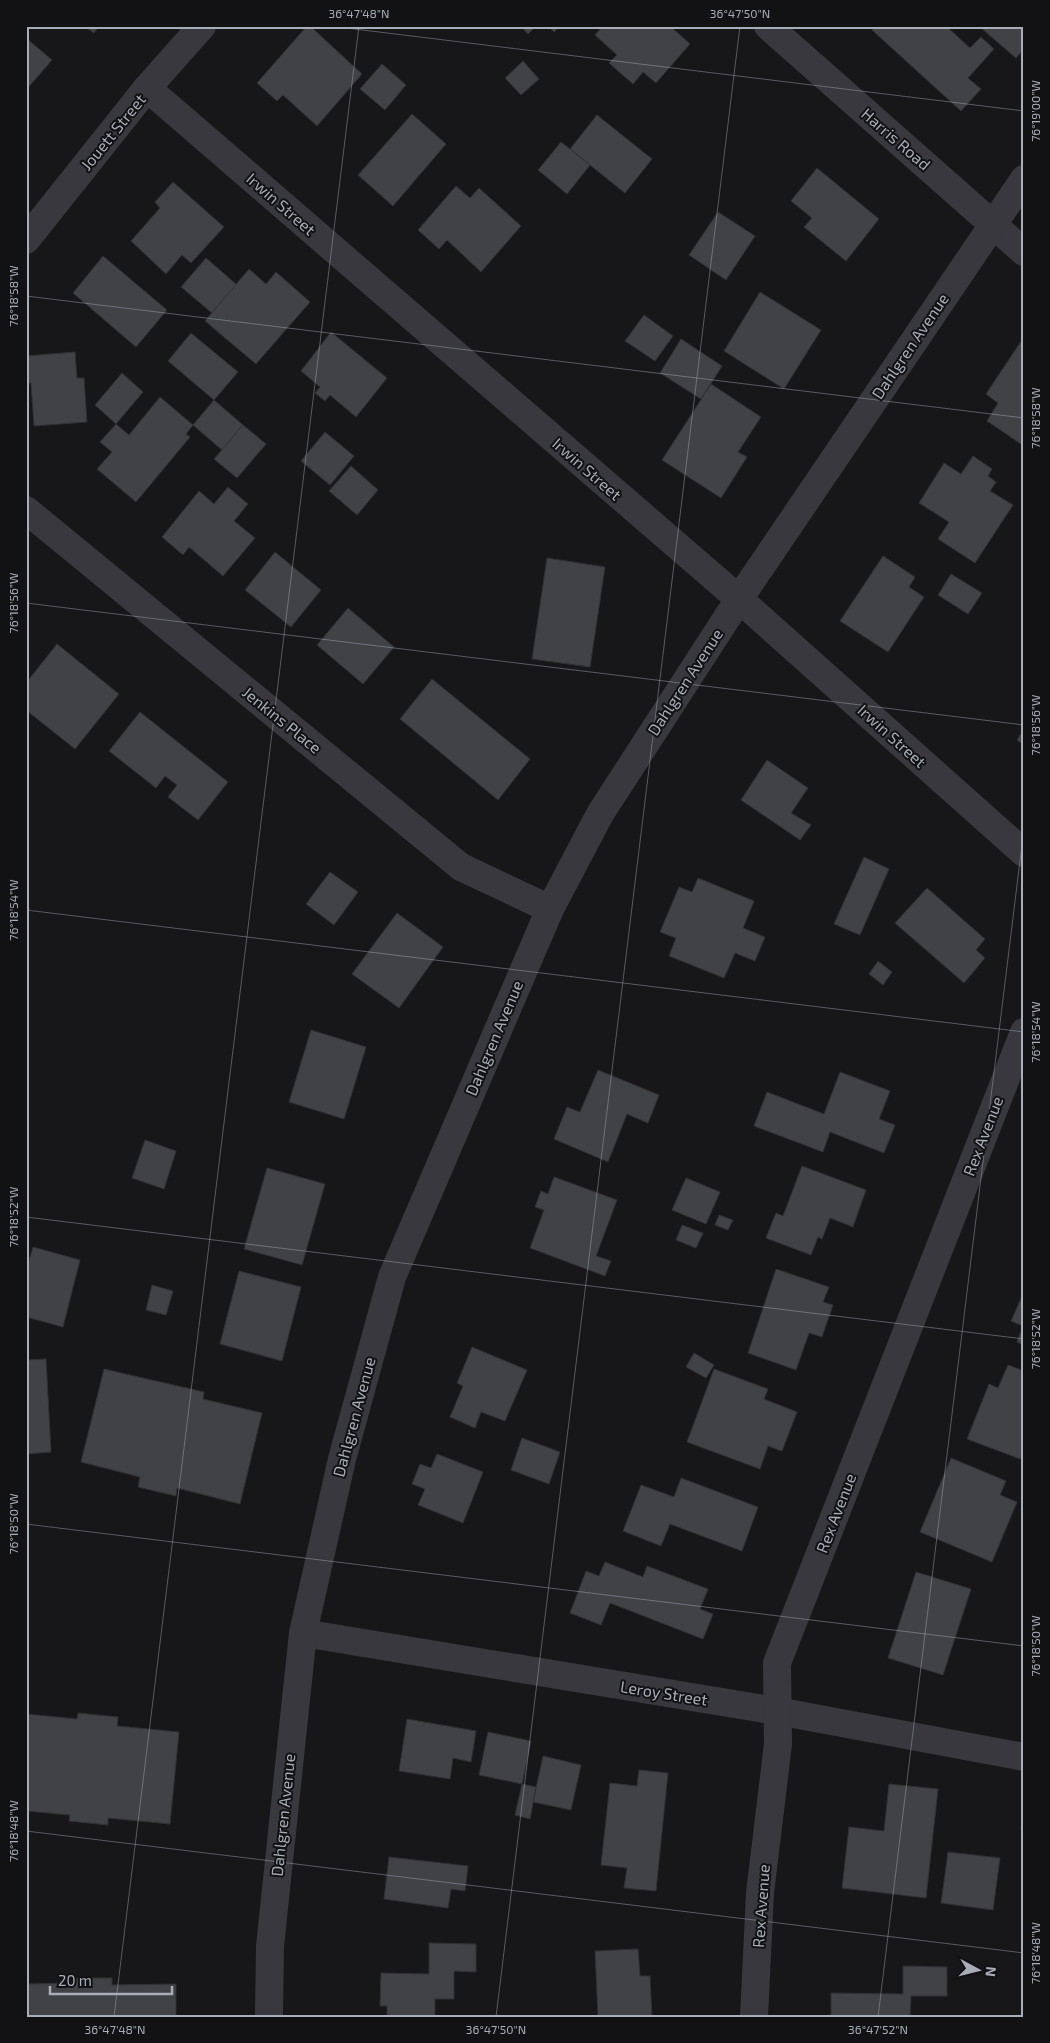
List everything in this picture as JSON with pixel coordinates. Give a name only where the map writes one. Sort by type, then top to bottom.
[{"type":"street","name":"Jouett Street","points":[[26,240],[147,88],[202,26]]},
{"type":"street","name":"Harris Road","points":[[768,26],[1024,252]]},
{"type":"street","name":"Irwin Street","points":[[147,88],[739,600],[1024,853]]},
{"type":"street","name":"Dahlgren Avenue","points":[[268,2017],[270,1946],[303,1633],[342,1458],[392,1278],[550,910],[600,814],[739,600],[1024,179]]},
{"type":"street","name":"Jenkins Place","points":[[26,510],[461,867],[550,910]]},
{"type":"street","name":"Rex Avenue","points":[[754,2017],[760,1893],[778,1744],[777,1663],[1024,1032]]},
{"type":"street","name":"Leroy Street","points":[[303,1633],[777,1711],[1024,1757]]},
{"type":"building","points":[[84,26],[99,26],[94,33]]},
{"type":"building","points":[[307,26],[310,26],[362,74],[317,126],[283,95],[277,101],[257,83]]},
{"type":"building","points":[[521,26],[536,26],[528,34]]},
{"type":"building","points":[[548,26],[560,26],[554,32]]},
{"type":"building","points":[[603,26],[670,26],[690,44],[656,83],[643,72],[633,84],[609,63],[617,55],[595,35]]},
{"type":"building","points":[[876,26],[946,26],[970,48],[981,37],[994,49],[968,78],[981,89],[961,111],[872,30]]},
{"type":"building","points":[[982,26],[1024,26],[1024,49],[1016,58],[981,28]]},
{"type":"building","points":[[26,38],[52,60],[26,90]]},
{"type":"building","points":[[523,61],[539,79],[521,95],[505,78]]},
{"type":"building","points":[[382,64],[406,85],[385,110],[360,89]]},
{"type":"building","points":[[412,114],[446,144],[393,206],[358,175]]},
{"type":"building","points":[[597,115],[652,159],[625,193],[570,149]]},
{"type":"building","points":[[561,142],[590,165],[567,194],[538,170]]},
{"type":"building","points":[[817,168],[879,219],[846,261],[804,227],[812,218],[791,201]]},
{"type":"building","points":[[173,182],[224,227],[191,263],[182,255],[166,274],[131,241],[160,208],[155,202]]},
{"type":"building","points":[[456,186],[470,198],[479,188],[521,226],[481,272],[447,240],[439,249],[418,230]]},
{"type":"building","points":[[718,212],[755,236],[726,280],[689,255]]},
{"type":"building","points":[[103,256],[167,310],[136,347],[73,293]]},
{"type":"building","points":[[206,258],[237,285],[212,313],[181,287]]},
{"type":"building","points":[[249,269],[266,284],[276,272],[310,302],[256,364],[205,321]]},
{"type":"building","points":[[760,292],[821,330],[784,389],[724,351]]},
{"type":"building","points":[[644,315],[673,336],[655,361],[625,341]]},
{"type":"building","points":[[331,332],[387,378],[356,417],[330,395],[325,401],[315,393],[320,387],[301,371]]},
{"type":"building","points":[[191,333],[238,372],[214,400],[168,361]]},
{"type":"building","points":[[1024,337],[1024,446],[987,421],[998,403],[986,394]]},
{"type":"building","points":[[681,339],[722,366],[701,399],[660,373]]},
{"type":"building","points":[[75,352],[77,378],[84,378],[87,422],[34,426],[31,383],[26,383],[26,356]]},
{"type":"building","points":[[122,373],[143,392],[116,424],[95,405]]},
{"type":"building","points":[[711,384],[761,417],[738,452],[747,457],[721,498],[662,460]]},
{"type":"building","points":[[160,397],[193,425],[186,434],[190,437],[136,502],[97,469],[112,452],[100,442],[116,424],[129,435]]},
{"type":"building","points":[[214,400],[243,425],[222,450],[193,425]]},
{"type":"building","points":[[243,425],[266,444],[237,478],[214,459]]},
{"type":"building","points":[[325,432],[354,456],[330,485],[301,461]]},
{"type":"building","points":[[973,456],[992,469],[988,476],[996,482],[990,491],[1013,505],[975,563],[938,539],[949,522],[919,503],[944,463],[961,474]]},
{"type":"building","points":[[351,466],[378,490],[357,515],[329,491]]},
{"type":"building","points":[[228,487],[248,504],[234,521],[255,538],[223,576],[189,547],[183,555],[162,537],[199,491],[214,504]]},
{"type":"building","points":[[275,552],[321,590],[291,627],[245,590]]},
{"type":"building","points":[[883,556],[915,577],[909,587],[924,597],[888,652],[840,621]]},
{"type":"building","points":[[547,558],[605,567],[590,667],[532,659]]},
{"type":"building","points":[[951,574],[982,593],[968,614],[938,595]]},
{"type":"building","points":[[348,608],[394,647],[363,684],[317,645]]},
{"type":"building","points":[[57,644],[119,694],[75,749],[26,710],[26,683]]},
{"type":"building","points":[[432,679],[530,759],[498,800],[400,719]]},
{"type":"building","points":[[140,712],[228,782],[198,820],[168,797],[177,785],[165,776],[156,788],[109,751]]},
{"type":"building","points":[[1024,729],[1024,745],[1017,740]]},
{"type":"building","points":[[767,760],[808,788],[791,813],[811,825],[800,840],[741,800]]},
{"type":"building","points":[[864,857],[889,869],[860,935],[834,924]]},
{"type":"building","points":[[330,872],[358,892],[334,925],[306,904]]},
{"type":"building","points":[[698,878],[754,901],[743,928],[765,937],[755,961],[735,953],[724,978],[669,956],[676,938],[660,932],[679,887],[692,892]]},
{"type":"building","points":[[927,888],[985,939],[976,950],[985,958],[964,983],[895,923]]},
{"type":"building","points":[[397,913],[443,947],[399,1008],[352,974]]},
{"type":"building","points":[[878,961],[892,972],[883,985],[869,974]]},
{"type":"building","points":[[311,1030],[366,1047],[344,1119],[289,1102]]},
{"type":"building","points":[[598,1070],[659,1095],[648,1123],[627,1114],[608,1162],[554,1139],[567,1107],[580,1112]]},
{"type":"building","points":[[840,1072],[890,1091],[879,1119],[895,1125],[884,1153],[830,1132],[823,1152],[754,1126],[767,1092],[824,1114]]},
{"type":"building","points":[[145,1140],[176,1151],[164,1189],[132,1178]]},
{"type":"building","points":[[802,1166],[866,1190],[853,1227],[830,1218],[822,1239],[818,1237],[811,1255],[766,1238],[776,1213],[783,1216]]},
{"type":"building","points":[[267,1168],[325,1184],[302,1265],[244,1249]]},
{"type":"building","points":[[554,1177],[617,1200],[596,1256],[611,1261],[605,1276],[530,1248],[544,1210],[535,1207],[541,1191],[548,1194]]},
{"type":"building","points":[[686,1178],[720,1192],[706,1224],[672,1210]]},
{"type":"building","points":[[719,1215],[733,1220],[728,1230],[715,1225]]},
{"type":"building","points":[[682,1225],[703,1233],[696,1248],[676,1240]]},
{"type":"building","points":[[33,1247],[80,1260],[63,1327],[26,1317],[26,1271]]},
{"type":"building","points":[[776,1269],[829,1287],[823,1302],[833,1305],[822,1337],[809,1333],[796,1370],[748,1353]]},
{"type":"building","points":[[239,1271],[301,1287],[282,1361],[220,1344]]},
{"type":"building","points":[[152,1285],[173,1291],[166,1315],[146,1310]]},
{"type":"building","points":[[1024,1292],[1024,1345],[1017,1342],[1023,1326],[1011,1321]]},
{"type":"building","points":[[472,1347],[527,1370],[505,1421],[481,1412],[475,1428],[450,1417],[463,1386],[457,1383]]},
{"type":"building","points":[[694,1353],[714,1365],[706,1378],[686,1367]]},
{"type":"building","points":[[46,1359],[51,1452],[26,1454],[26,1360]]},
{"type":"building","points":[[1008,1365],[1024,1371],[1024,1450],[1020,1459],[967,1439],[989,1384],[998,1388]]},
{"type":"building","points":[[104,1369],[204,1392],[203,1399],[262,1413],[240,1504],[177,1488],[176,1496],[138,1487],[140,1477],[81,1462]]},
{"type":"building","points":[[714,1369],[768,1389],[764,1399],[797,1412],[782,1451],[768,1446],[760,1469],[687,1442]]},
{"type":"building","points":[[522,1438],[560,1452],[549,1484],[511,1470]]},
{"type":"building","points":[[437,1454],[483,1472],[463,1523],[418,1505],[425,1489],[412,1484],[420,1464],[431,1468]]},
{"type":"building","points":[[951,1458],[1006,1481],[1000,1495],[1017,1502],[992,1562],[920,1532]]},
{"type":"building","points":[[681,1478],[758,1507],[742,1551],[670,1524],[661,1546],[623,1531],[641,1485],[674,1497]]},
{"type":"building","points":[[605,1562],[643,1577],[647,1566],[708,1589],[700,1609],[713,1614],[703,1639],[610,1603],[601,1625],[570,1613],[586,1571],[599,1576]]},
{"type":"building","points":[[916,1572],[971,1589],[943,1675],[888,1658]]},
{"type":"building","points":[[78,1713],[118,1717],[117,1726],[179,1732],[170,1824],[108,1818],[108,1825],[69,1821],[70,1815],[26,1811],[26,1714],[77,1719]]},
{"type":"building","points":[[407,1719],[476,1731],[471,1762],[453,1758],[450,1779],[399,1771]]},
{"type":"building","points":[[488,1732],[531,1741],[522,1784],[479,1775]]},
{"type":"building","points":[[543,1756],[581,1765],[571,1810],[533,1802]]},
{"type":"building","points":[[639,1770],[668,1773],[656,1891],[624,1888],[627,1868],[601,1865],[610,1783],[637,1786]]},
{"type":"building","points":[[522,1784],[536,1787],[530,1819],[515,1815]]},
{"type":"building","points":[[889,1784],[938,1789],[926,1898],[842,1888],[849,1827],[884,1831]]},
{"type":"building","points":[[1024,1813],[1024,1831],[1021,1830]]},
{"type":"building","points":[[948,1852],[1000,1858],[993,1910],[941,1903]]},
{"type":"building","points":[[389,1857],[468,1866],[465,1891],[451,1889],[448,1908],[384,1899]]},
{"type":"building","points":[[429,1943],[476,1944],[476,1972],[454,1971],[454,1999],[435,1999],[435,2017],[387,2017],[387,2006],[380,2006],[381,1973],[429,1974]]},
{"type":"building","points":[[638,1949],[640,1976],[650,1976],[652,2017],[598,2017],[595,1951]]},
{"type":"building","points":[[903,1966],[947,1967],[947,1996],[911,1996],[910,2017],[831,2017],[831,1993],[903,1994]]},
{"type":"building","points":[[72,1978],[112,1978],[112,1985],[176,1984],[176,2017],[26,2017],[26,1984],[72,1983]]}]
